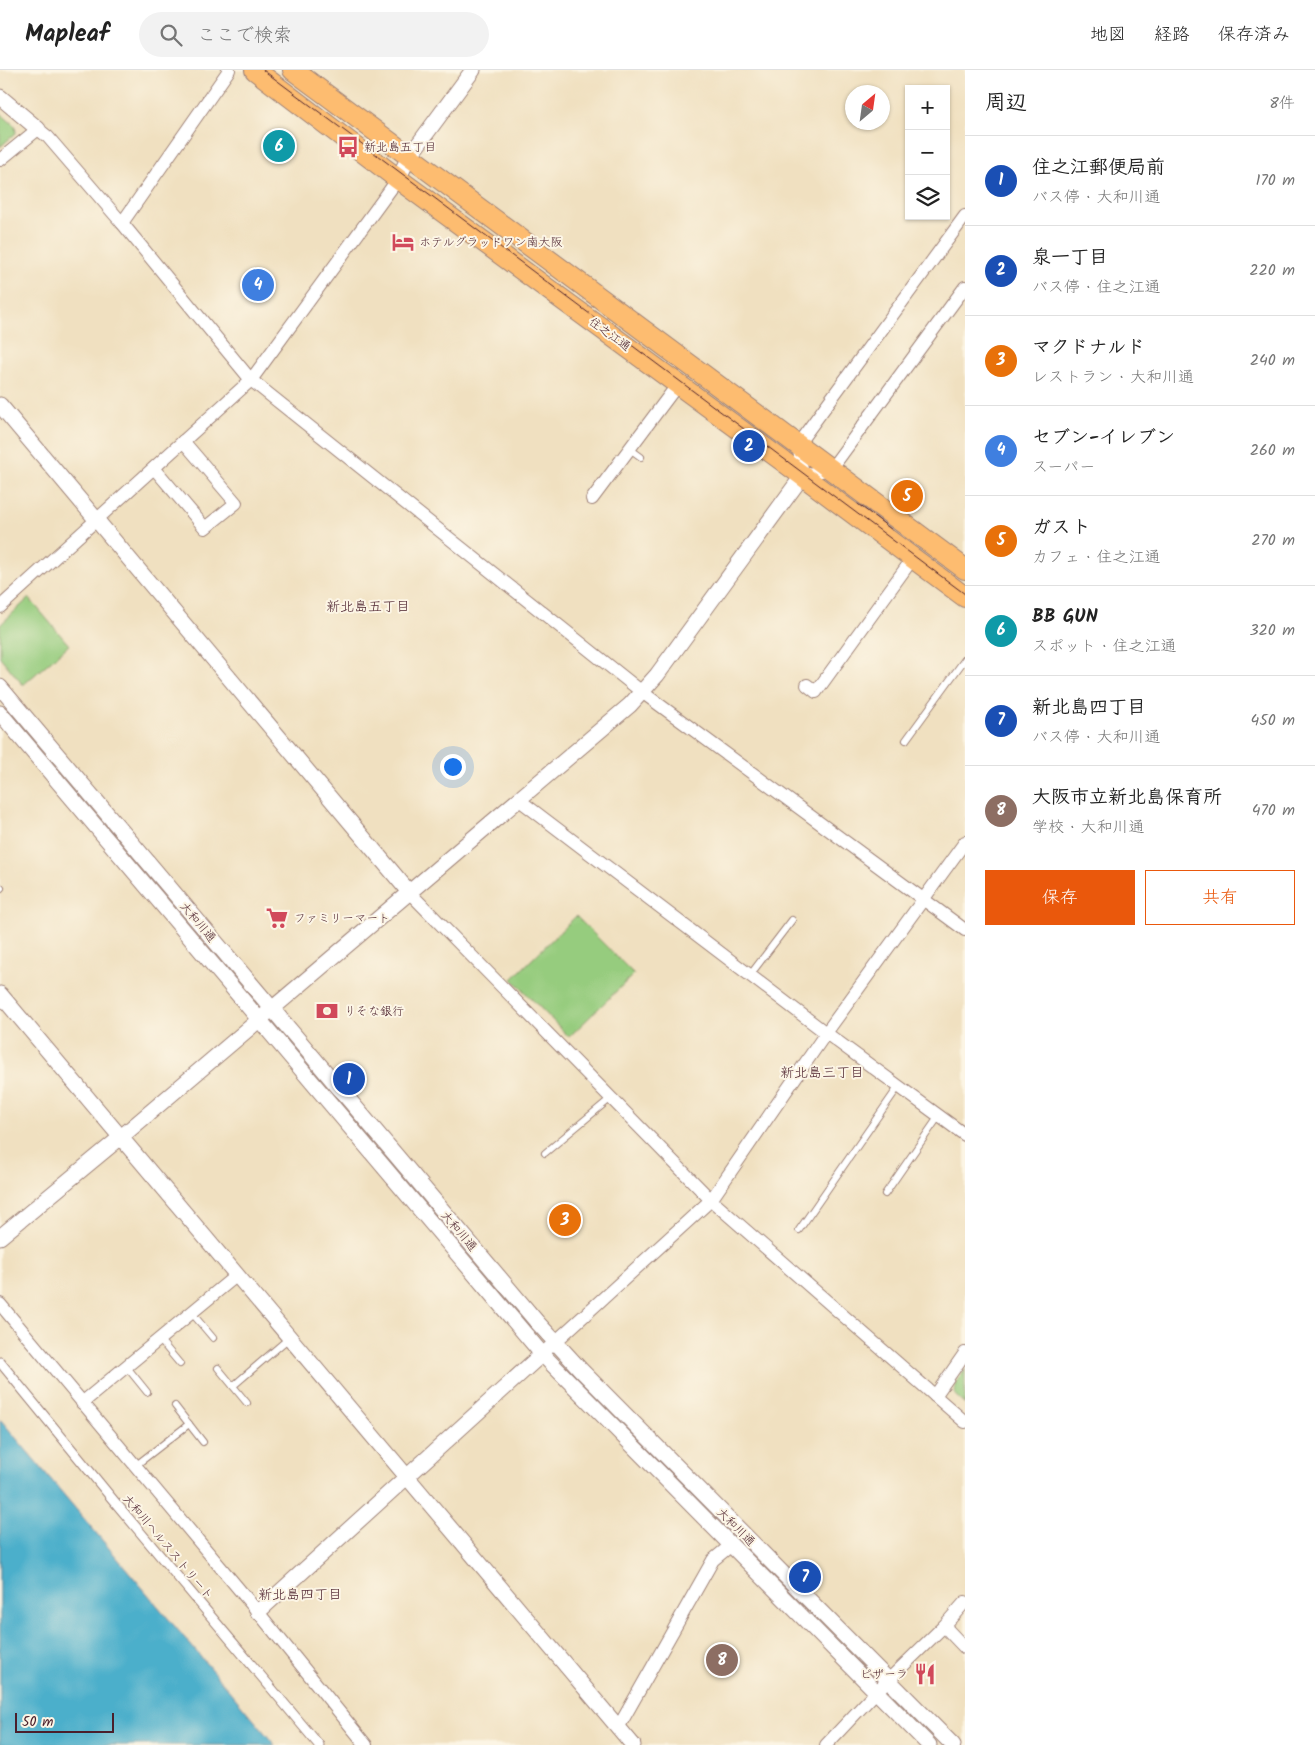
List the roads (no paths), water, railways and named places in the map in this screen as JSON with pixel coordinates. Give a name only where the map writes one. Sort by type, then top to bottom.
[{"type":"main road","name":"住之江通","points":[[256,70],[398,179],[965,597]]},
{"type":"main road","name":"住之江通","points":[[292,70],[965,569]]},
{"type":"street","points":[[122,223],[229,70]]},
{"type":"street","points":[[0,607],[251,380],[398,179],[409,157],[473,70]]},
{"type":"street","points":[[0,97],[48,137],[122,223],[251,380],[642,692],[965,930]]},
{"type":"street","points":[[0,160],[38,129]]},
{"type":"street","points":[[803,476],[798,444],[965,216]]},
{"type":"street","points":[[0,1237],[121,1137],[630,705],[657,675],[803,476],[831,469],[965,287]]},
{"type":"street","points":[[592,499],[678,384]]},
{"type":"street","points":[[0,405],[409,892],[711,1200],[965,1422]]},
{"type":"street","points":[[154,468],[205,528],[236,502],[183,441]]},
{"type":"street","points":[[806,685],[816,692],[913,558]]},
{"type":"street","name":"大和川通","points":[[0,687],[555,1342],[953,1745]]},
{"type":"street","name":"大和川通","points":[[0,713],[542,1354],[928,1745]]},
{"type":"street","points":[[518,800],[826,1033],[965,1135]]},
{"type":"street","points":[[258,1612],[711,1200],[826,1033],[965,842]]},
{"type":"street","points":[[0,994],[633,1745]]},
{"type":"street","points":[[82,1403],[237,1274]]},
{"type":"street","points":[[0,1304],[258,1612],[366,1745]]},
{"type":"street","points":[[935,1396],[965,1353]]},
{"type":"street","name":"大和川ヘルスストリート","points":[[0,1362],[114,1502],[320,1745]]},
{"type":"street","points":[[618,1728],[713,1560],[730,1546]]},
{"type":"street","points":[[826,1745],[876,1692],[944,1626],[965,1602]]},
{"type":"street","points":[[944,1626],[965,1648]]},
{"type":"lane","points":[[630,449],[641,457]]},
{"type":"lane","points":[[906,740],[965,659]]},
{"type":"lane","points":[[750,975],[792,920]]},
{"type":"lane","points":[[799,1230],[899,1086]]},
{"type":"lane","points":[[545,1153],[611,1098]]},
{"type":"lane","points":[[885,1194],[939,1116]]},
{"type":"lane","points":[[191,1312],[213,1338]]},
{"type":"lane","points":[[233,1386],[290,1338]]},
{"type":"lane","points":[[159,1339],[180,1364]]},
{"type":"lane","points":[[126,1366],[147,1392]]},
{"type":"lane","points":[[218,1368],[248,1403]]},
{"type":"lane","points":[[175,1406],[203,1442]]},
{"type":"lane","points":[[135,1466],[189,1424]]},
{"type":"water","points":[[0,1419],[275,1745],[0,1745]]},
{"type":"tram line","points":[[263,70],[965,594]]},
{"type":"tram line","points":[[858,504],[892,530]]},
{"type":"place","name":"BB GUN","points":[[279,146]]},
{"type":"place","name":"新北島五丁目","points":[[348,147]]},
{"type":"place","name":"ホテルグラッドワン南大阪","points":[[403,242]]},
{"type":"place","name":"セブン-イレブン","points":[[258,285]]},
{"type":"place","name":"泉一丁目","points":[[749,446]]},
{"type":"place","name":"ガスト","points":[[907,496]]},
{"type":"place","name":"ファミリーマート","points":[[277,918]]},
{"type":"place","name":"りそな銀行","points":[[327,1011]]},
{"type":"place","name":"住之江郵便局前","points":[[349,1079]]},
{"type":"place","name":"マクドナルド","points":[[565,1220]]},
{"type":"place","name":"新北島四丁目","points":[[805,1577]]},
{"type":"place","name":"大阪市立新北島保育所","points":[[722,1660]]},
{"type":"place","name":"ピザーラ","points":[[925,1674]]},
{"type":"district","name":"新北島五丁目","points":[[368,606]]},
{"type":"district","name":"新北島三丁目","points":[[822,1072]]},
{"type":"district","name":"新北島四丁目","points":[[300,1594]]}]
